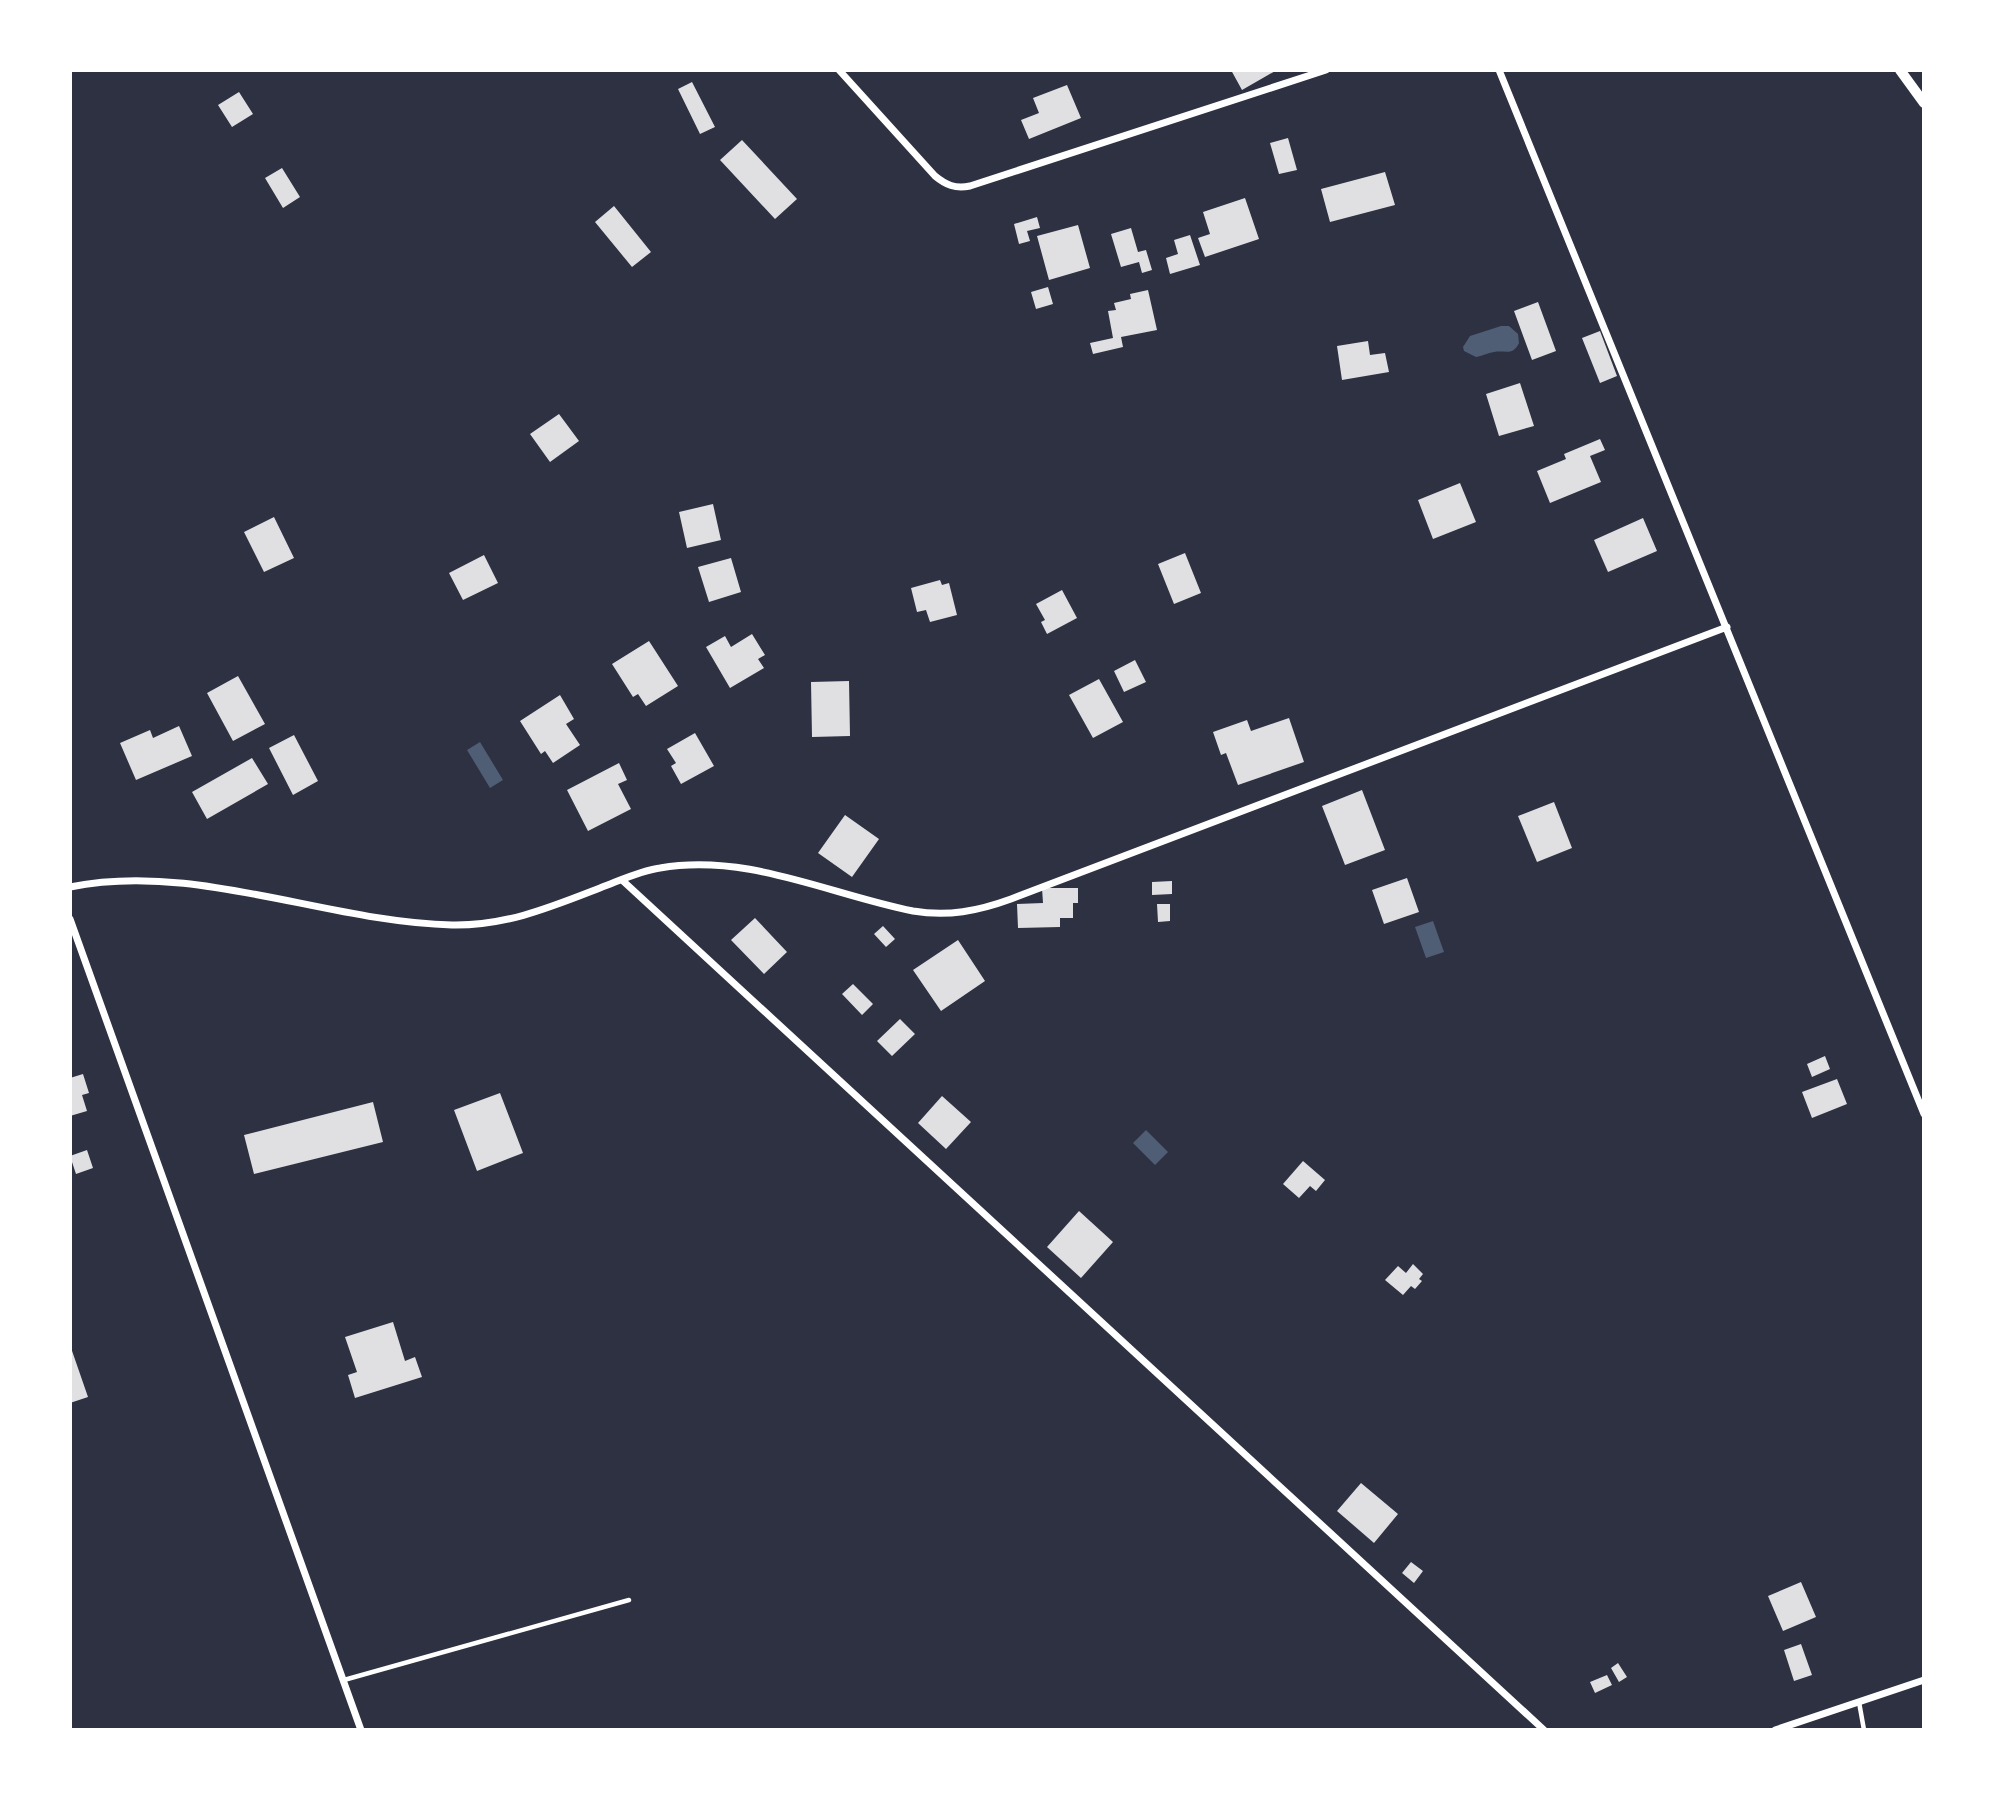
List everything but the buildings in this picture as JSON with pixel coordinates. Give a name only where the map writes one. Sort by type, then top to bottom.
[{"type":"street","points":[[839,70],[935,176],[957,188],[970,186],[1306,73],[1326,70]]},
{"type":"street","points":[[1499,70],[1924,1114]]},
{"type":"street","points":[[1900,70],[1924,103]]},
{"type":"street","points":[[70,887],[119,881],[162,882],[246,894],[386,920],[466,925],[525,916],[645,871],[668,866],[722,865],[774,873],[913,911],[936,914],[972,911],[1011,899],[1727,627]]},
{"type":"street","points":[[622,880],[1544,1730]]},
{"type":"street","points":[[70,919],[361,1730]]},
{"type":"street","points":[[1775,1730],[1924,1680]]},
{"type":"lane","points":[[343,1680],[629,1600]]},
{"type":"lane","points":[[1859,1702],[1864,1730]]},
{"type":"water","points":[[1509,326],[1518,334],[1519,343],[1514,350],[1476,357],[1464,351],[1463,347],[1470,336]]},
{"type":"water","points":[[480,742],[503,780],[490,788],[467,750]]},
{"type":"water","points":[[1433,921],[1444,952],[1426,958],[1415,927]]},
{"type":"water","points":[[1146,1130],[1168,1152],[1155,1165],[1133,1143]]}]
